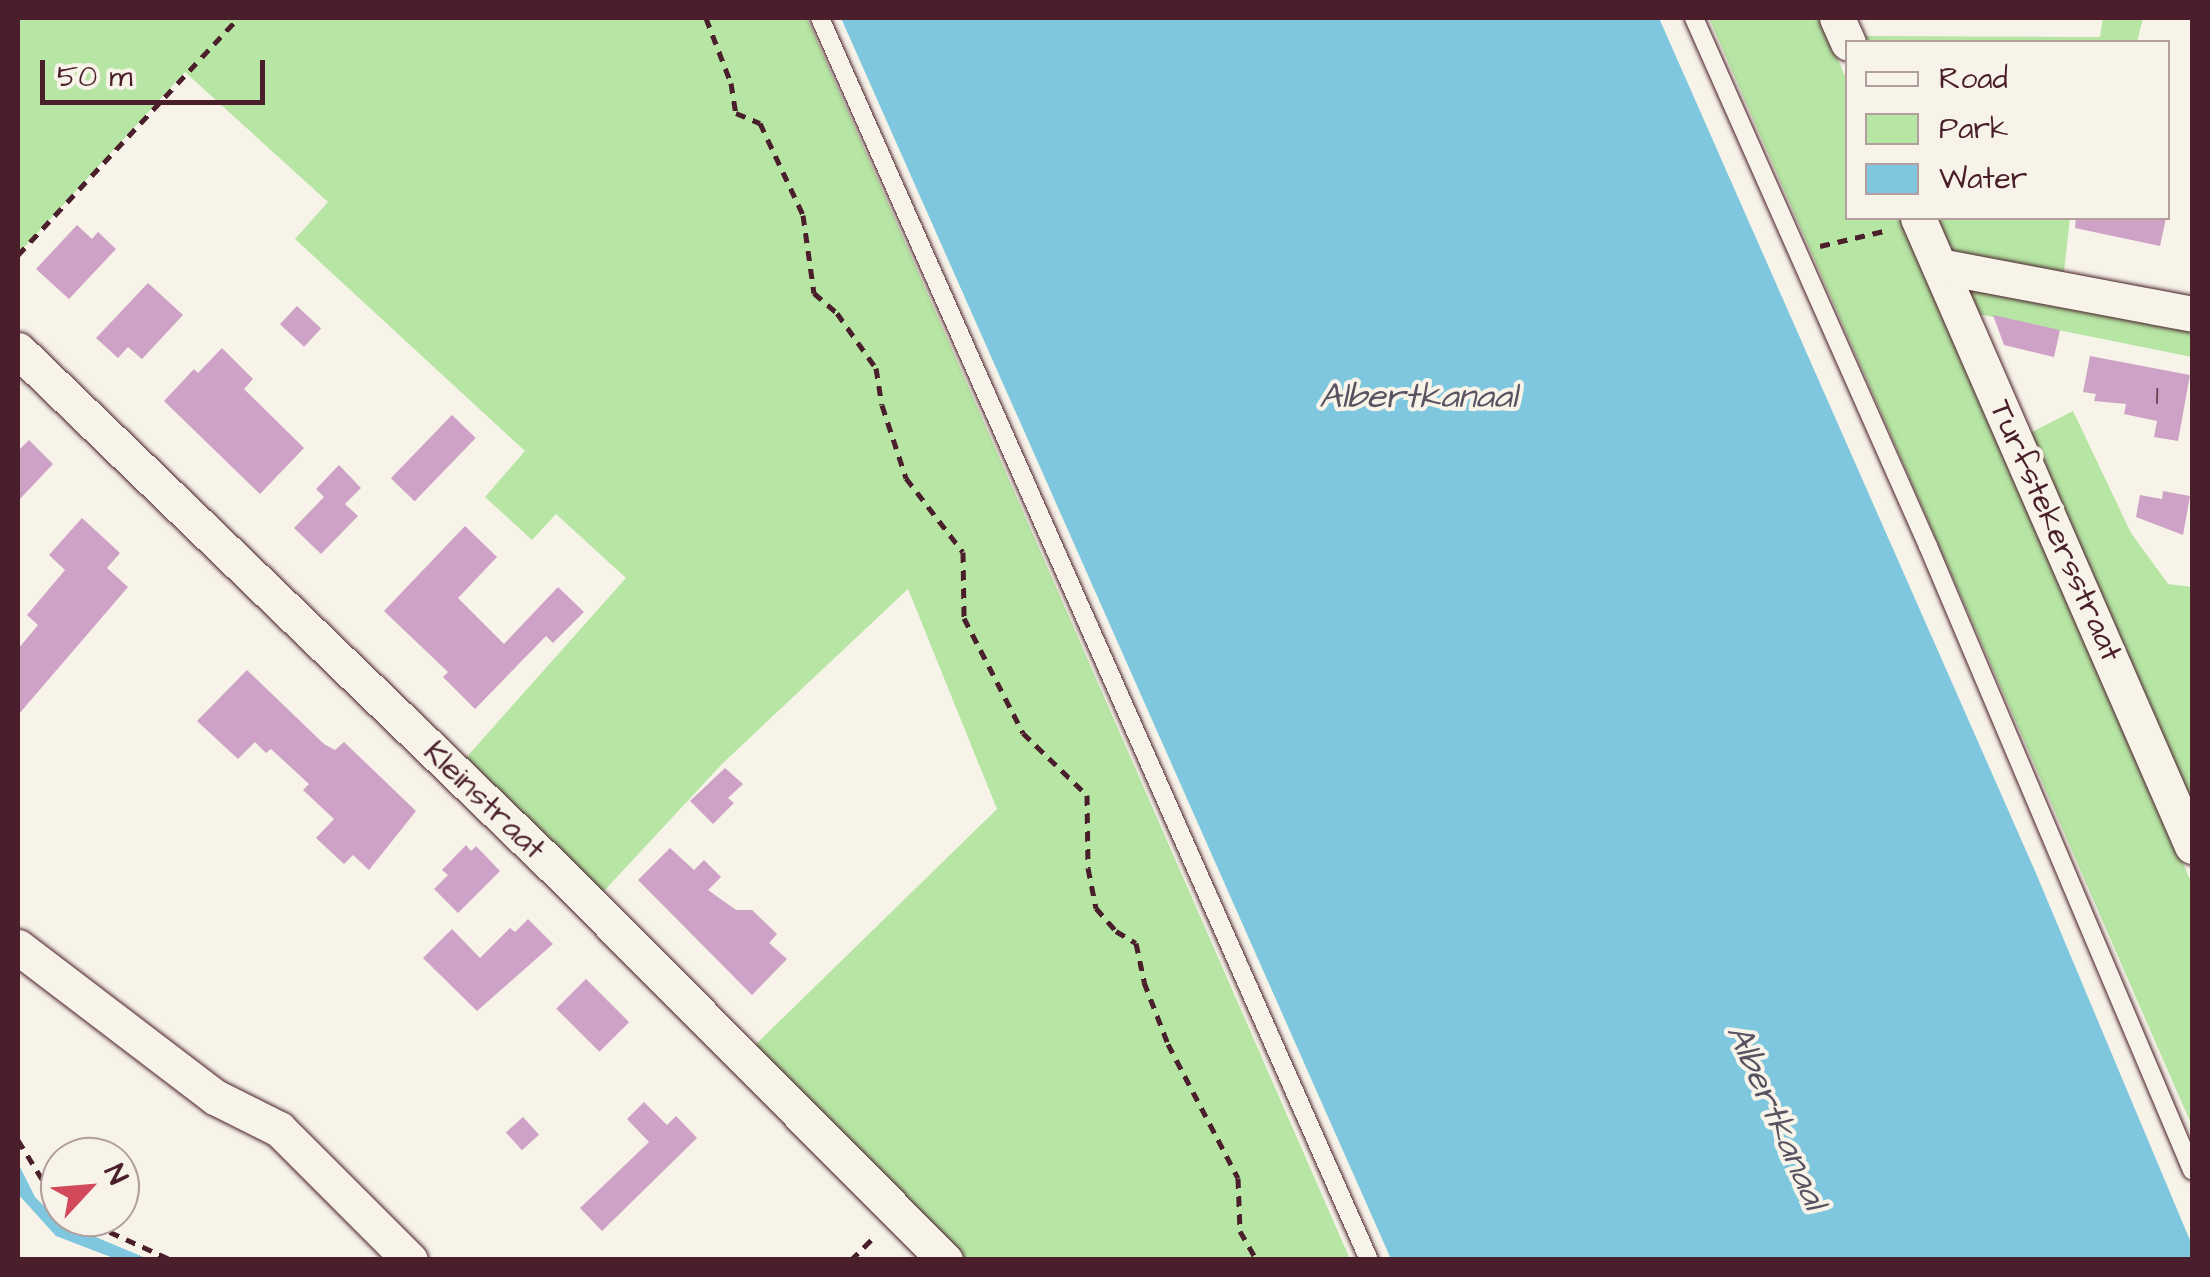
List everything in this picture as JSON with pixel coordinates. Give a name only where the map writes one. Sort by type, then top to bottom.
[{"type":"street","name":"Turfstekersstraat","points":[[1919,221],[2192,846]]},
{"type":"street","points":[[1940,266],[2192,314]]},
{"type":"street","name":"Kleinstraat","points":[[18,350],[562,875],[944,1260]]},
{"type":"street","points":[[18,947],[215,1097],[279,1129],[410,1260]]},
{"type":"lane","points":[[820,18],[1369,1260]]},
{"type":"lane","points":[[1694,18],[1936,564],[2192,1170]]},
{"type":"path","points":[[18,255],[238,18]]},
{"type":"path","points":[[706,18],[731,83],[736,113],[760,123],[803,216],[814,292],[837,312],[876,368],[882,405],[906,478],[963,552],[964,618],[1022,733],[1087,795],[1088,868],[1096,908],[1116,932],[1136,943],[1144,982],[1168,1044],[1238,1178],[1240,1231],[1256,1260]]},
{"type":"path","points":[[1798,252],[1919,221]]},
{"type":"path","points":[[18,1140],[40,1176]]},
{"type":"path","points":[[121,1237],[172,1260]]},
{"type":"green space","points":[[18,18],[807,18],[1350,1259],[965,1259],[749,1051],[997,809],[908,589],[723,763],[602,893],[464,760],[626,578],[556,514],[532,540],[485,497],[525,451],[295,239],[328,202],[185,72],[18,254]]},
{"type":"green space","points":[[1709,18],[1821,18],[1845,76],[1845,220],[1906,220],[2192,884],[2192,1126]]},
{"type":"green space","points":[[2103,18],[2143,18],[2138,40],[1862,40],[1860,36],[2100,37]]},
{"type":"green space","points":[[1935,220],[2070,220],[2064,272],[2192,296],[2192,357],[1973,313]]},
{"type":"green space","points":[[2073,411],[2131,533],[2168,584],[2192,587],[2192,816],[2022,437]]},
{"type":"water","name":"Albertkanaal","points":[[841,18],[1659,18],[2035,871],[2192,1245],[2192,1259],[1391,1259]]},
{"type":"water","points":[[18,1163],[40,1202],[40,1218],[18,1194]]},
{"type":"water","points":[[59,1237],[96,1237],[148,1259],[116,1259]]},
{"type":"building","points":[[2076,220],[2166,220],[2160,246],[2075,228]]},
{"type":"building","points":[[77,225],[92,239],[98,232],[116,249],[69,299],[36,269]]},
{"type":"building","points":[[148,283],[183,315],[142,359],[128,347],[118,358],[96,338]]},
{"type":"building","points":[[297,306],[321,329],[304,347],[280,324]]},
{"type":"building","points":[[1993,315],[2060,330],[2054,357],[2004,345]]},
{"type":"building","points":[[222,348],[253,379],[244,389],[304,448],[260,494],[164,401],[194,369],[198,373]]},
{"type":"building","points":[[2090,356],[2190,375],[2178,441],[2154,437],[2157,421],[2124,414],[2126,404],[2094,401],[2096,394],[2083,392]]},
{"type":"building","points":[[452,415],[476,438],[415,501],[391,478]]},
{"type":"building","points":[[29,440],[53,464],[18,501],[18,451]]},
{"type":"building","points":[[339,465],[361,488],[345,504],[358,516],[321,554],[294,528],[324,497],[316,489]]},
{"type":"building","points":[[2163,491],[2190,496],[2183,535],[2136,517],[2140,495],[2162,499]]},
{"type":"building","points":[[82,518],[120,553],[107,568],[128,587],[18,715],[18,649],[38,625],[27,615],[65,570],[49,555]]},
{"type":"building","points":[[465,526],[497,557],[458,598],[504,644],[558,587],[584,612],[553,643],[546,636],[475,709],[443,677],[448,672],[384,611]]},
{"type":"building","points":[[247,670],[324,744],[335,750],[344,742],[416,811],[369,870],[353,855],[344,864],[316,838],[334,819],[303,790],[309,784],[271,749],[266,753],[255,742],[238,759],[197,721]]},
{"type":"building","points":[[725,768],[743,784],[728,798],[734,803],[713,824],[690,801]]},
{"type":"building","points":[[466,845],[471,851],[476,846],[500,871],[458,913],[434,889],[448,875],[442,870]]},
{"type":"building","points":[[670,848],[694,870],[704,860],[721,877],[708,890],[736,910],[752,910],[777,934],[769,943],[787,959],[752,995],[638,880]]},
{"type":"building","points":[[528,919],[553,944],[477,1011],[423,958],[452,929],[480,958],[510,928],[515,932]]},
{"type":"building","points":[[586,979],[629,1022],[599,1052],[556,1009]]},
{"type":"building","points":[[644,1102],[667,1125],[676,1116],[697,1138],[602,1231],[580,1208],[649,1142],[627,1119]]},
{"type":"building","points":[[523,1117],[539,1135],[522,1150],[506,1132]]}]
